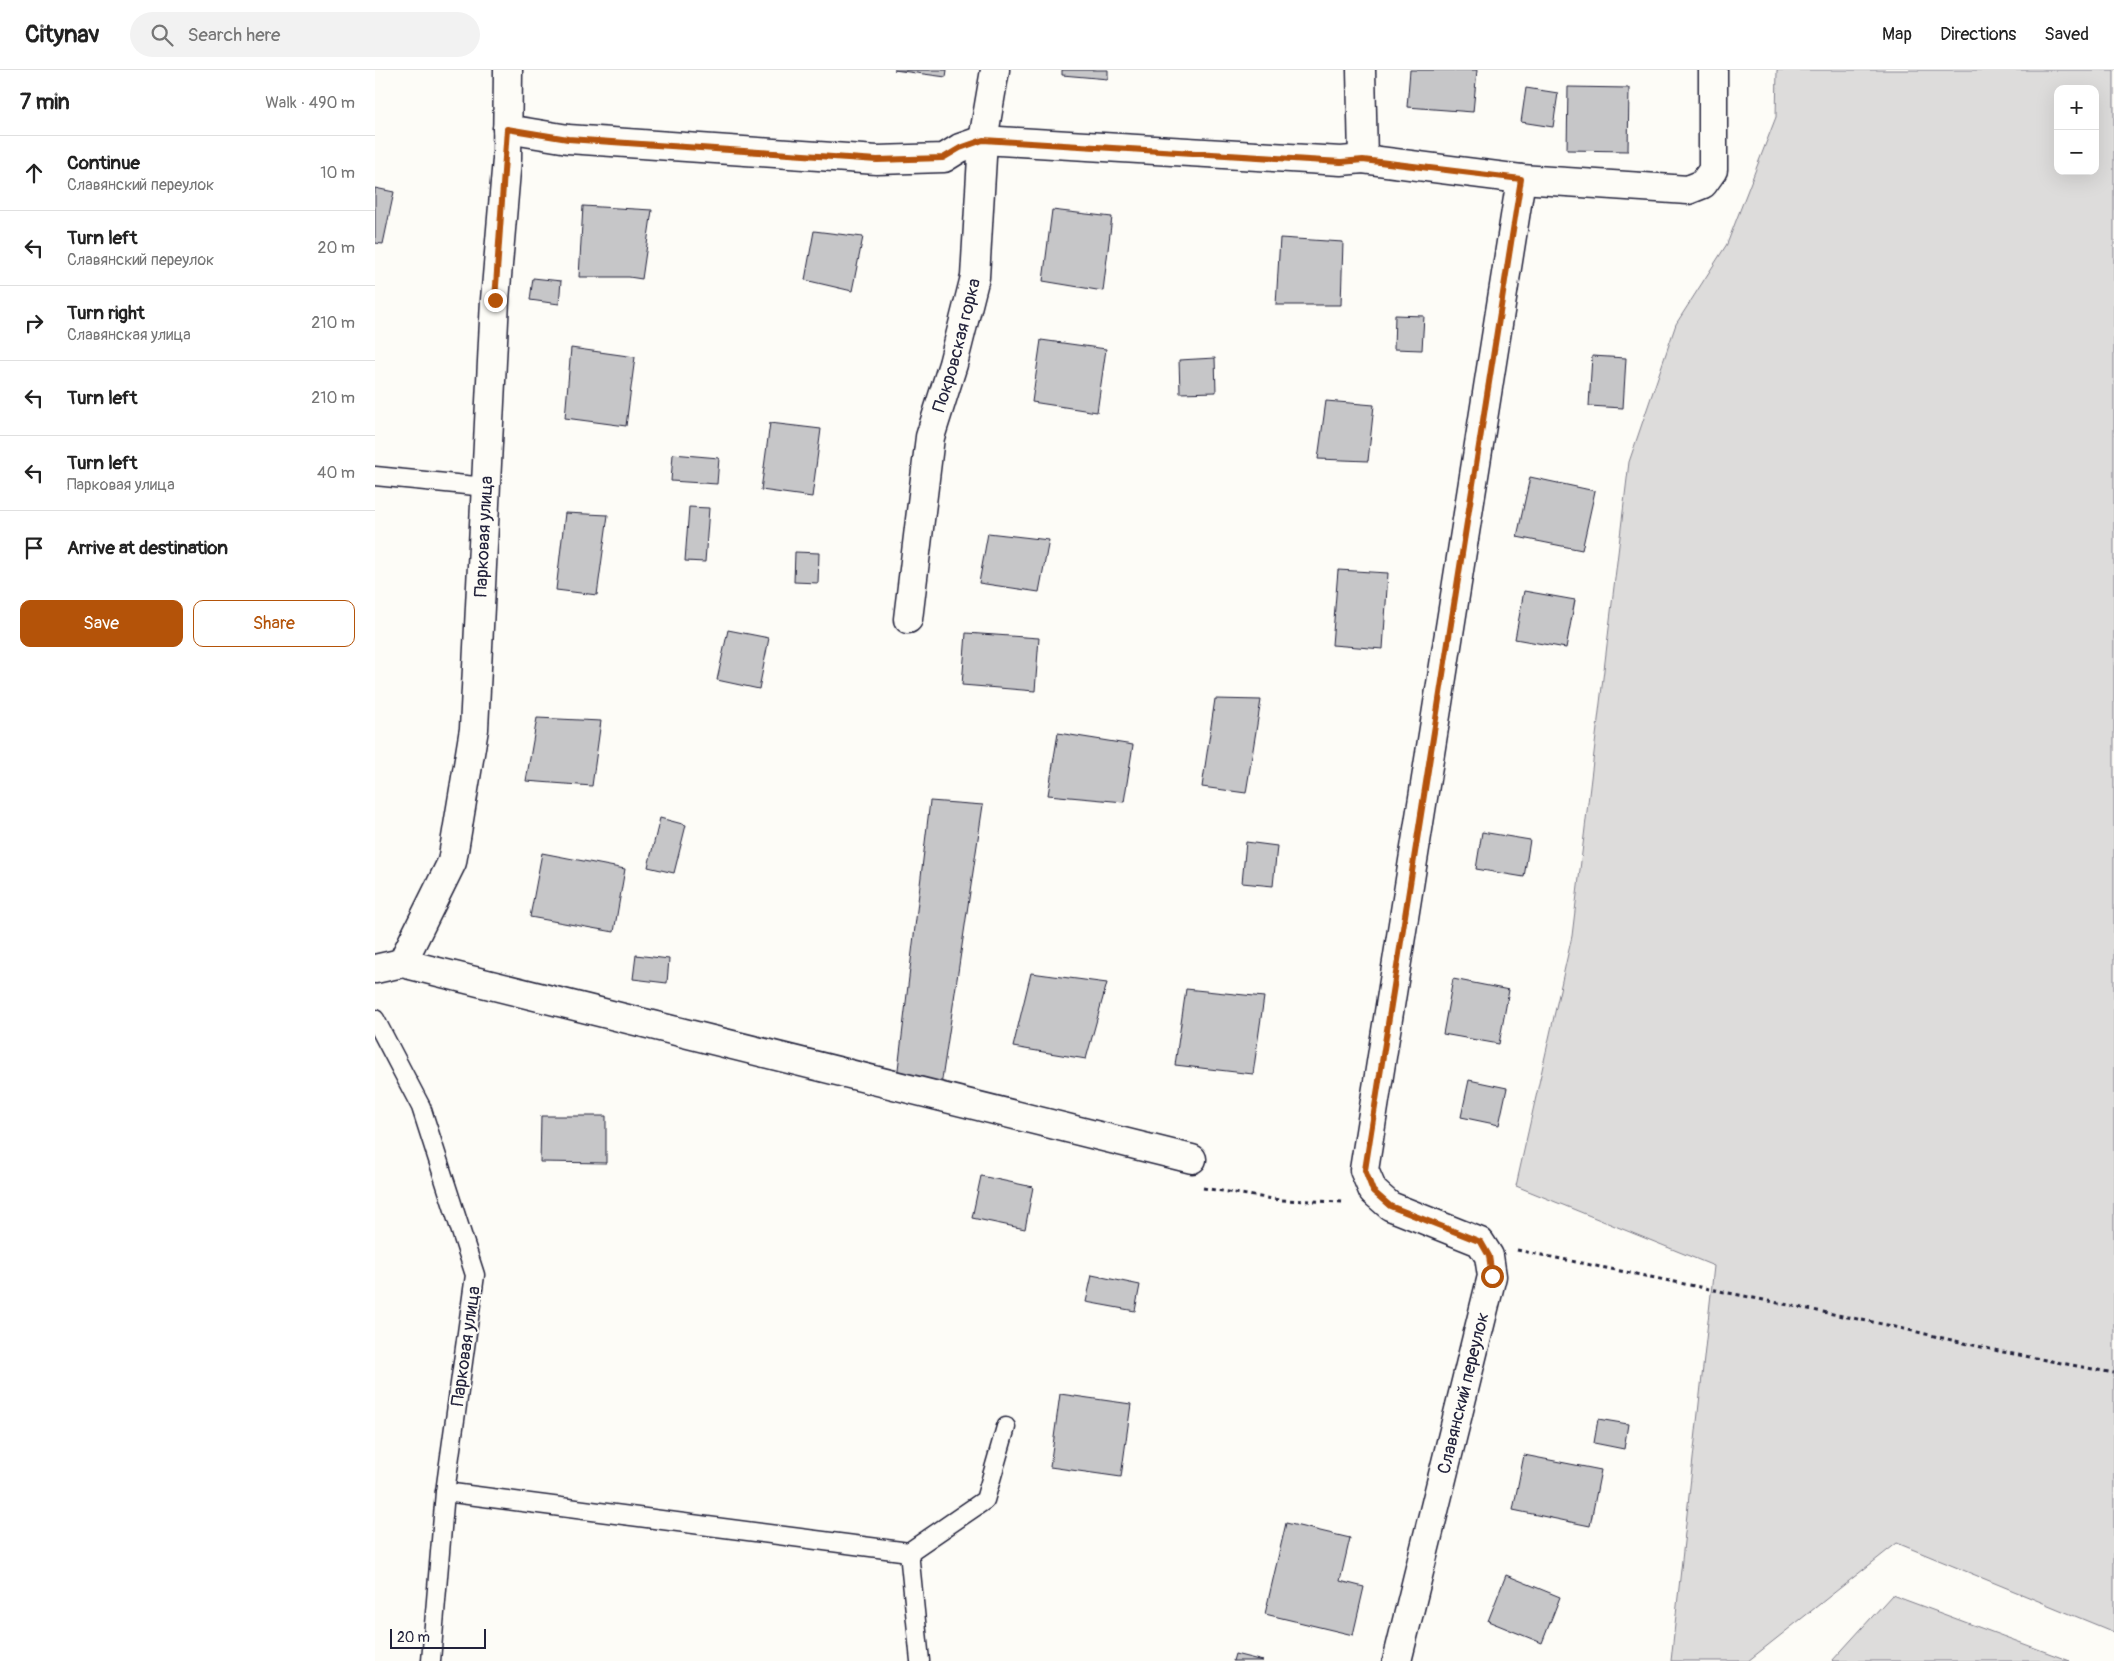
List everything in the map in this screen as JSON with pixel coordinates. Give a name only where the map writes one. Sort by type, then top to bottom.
[{"type":"street","name":"Парковая улица","points":[[402,963],[452,862],[474,729],[495,300],[507,129],[508,70]]},
{"type":"street","name":"Покровская горка","points":[[908,619],[930,437],[953,364],[975,277],[983,140],[995,70]]},
{"type":"street","points":[[1361,70],[1363,160]]},
{"type":"street","points":[[507,129],[568,139],[877,160],[943,158],[960,148],[983,140],[1341,162],[1363,160],[1521,179],[1688,190],[1703,184],[1713,170],[1713,70]]},
{"type":"street","points":[[1481,1242],[1381,1199],[1365,1170],[1521,179]]},
{"type":"street","points":[[375,969],[402,963],[1192,1159]]},
{"type":"street","name":"Славянский переулок","points":[[1397,1661],[1492,1276],[1489,1256],[1481,1242]]},
{"type":"lane","points":[[375,476],[486,487]]},
{"type":"lane","name":"Парковая улица","points":[[375,1018],[421,1107],[475,1275],[445,1492],[431,1661]]},
{"type":"lane","points":[[445,1492],[909,1552],[985,1500],[1005,1427]]},
{"type":"lane","points":[[909,1552],[920,1661]]},
{"type":"path","points":[[1196,1187],[1279,1200],[1345,1202],[1362,1198],[1381,1199]]},
{"type":"path","points":[[1481,1242],[1887,1325],[2003,1352],[2114,1373]]},
{"type":"shaded area","points":[[1777,70],[2114,70],[2114,1632],[1897,1543],[1748,1661],[1671,1661],[1714,1266],[1516,1186],[1572,936],[1629,462],[1676,324],[1727,244],[1776,117]]},
{"type":"shaded area","points":[[1892,1595],[2070,1661],[1832,1661]]},
{"type":"building","points":[[894,70],[947,70],[946,77]]},
{"type":"building","points":[[1062,70],[1108,70],[1108,79],[1062,75]]},
{"type":"building","points":[[1410,70],[1477,70],[1473,112],[1407,107]]},
{"type":"building","points":[[1568,87],[1629,88],[1628,151],[1567,150]]},
{"type":"building","points":[[1526,88],[1558,93],[1553,127],[1521,122]]},
{"type":"building","points":[[375,188],[394,192],[383,244],[375,243]]},
{"type":"building","points":[[583,206],[652,210],[642,279],[629,277],[579,277]]},
{"type":"building","points":[[1052,210],[1112,217],[1103,291],[1043,281]]},
{"type":"building","points":[[814,231],[863,237],[852,291],[805,280]]},
{"type":"building","points":[[1280,238],[1343,242],[1341,305],[1276,305]]},
{"type":"building","points":[[533,278],[561,281],[559,304],[530,300]]},
{"type":"building","points":[[1395,315],[1424,316],[1422,350],[1394,349]]},
{"type":"building","points":[[1041,340],[1106,349],[1097,412],[1032,402]]},
{"type":"building","points":[[571,348],[635,357],[626,426],[565,418]]},
{"type":"building","points":[[1592,356],[1626,358],[1623,408],[1589,406]]},
{"type":"building","points":[[1215,358],[1216,392],[1180,393],[1179,360]]},
{"type":"building","points":[[1326,401],[1374,405],[1368,461],[1318,459]]},
{"type":"building","points":[[770,423],[821,429],[812,497],[761,490]]},
{"type":"building","points":[[673,454],[719,458],[717,484],[671,481]]},
{"type":"building","points":[[1530,477],[1595,491],[1582,550],[1517,537]]},
{"type":"building","points":[[689,507],[709,508],[705,562],[685,561]]},
{"type":"building","points":[[565,513],[608,515],[597,595],[556,590]]},
{"type":"building","points":[[988,533],[1049,540],[1039,592],[979,583]]},
{"type":"building","points":[[795,552],[819,553],[818,583],[794,582]]},
{"type":"building","points":[[1338,570],[1388,573],[1383,649],[1332,645]]},
{"type":"building","points":[[1524,591],[1575,600],[1566,648],[1515,639]]},
{"type":"building","points":[[728,630],[769,638],[759,689],[717,680]]},
{"type":"building","points":[[966,633],[1039,638],[1035,691],[962,685]]},
{"type":"building","points":[[1215,699],[1261,700],[1246,793],[1202,787]]},
{"type":"building","points":[[537,718],[601,721],[592,786],[526,781]]},
{"type":"building","points":[[1058,733],[1133,745],[1124,802],[1048,795]]},
{"type":"building","points":[[930,801],[983,805],[941,1086],[897,1078]]},
{"type":"building","points":[[660,818],[686,825],[674,873],[648,867]]},
{"type":"building","points":[[1482,832],[1530,840],[1524,877],[1476,869]]},
{"type":"building","points":[[1246,842],[1277,846],[1273,886],[1242,883]]},
{"type":"building","points":[[542,853],[625,869],[614,932],[530,917]]},
{"type":"building","points":[[636,955],[669,959],[667,983],[633,979]]},
{"type":"building","points":[[1031,973],[1107,983],[1086,1059],[1013,1047]]},
{"type":"building","points":[[1453,979],[1509,990],[1499,1044],[1443,1034]]},
{"type":"building","points":[[1186,989],[1264,997],[1253,1074],[1175,1065]]},
{"type":"building","points":[[1469,1080],[1507,1088],[1499,1125],[1461,1117]]},
{"type":"building","points":[[541,1116],[606,1116],[606,1163],[540,1162]]},
{"type":"building","points":[[981,1176],[1033,1187],[1025,1229],[972,1218]]},
{"type":"building","points":[[1092,1275],[1140,1285],[1135,1311],[1086,1302]]},
{"type":"building","points":[[1060,1394],[1131,1404],[1121,1477],[1050,1467]]},
{"type":"building","points":[[1598,1419],[1628,1424],[1624,1449],[1594,1443]]},
{"type":"building","points":[[1524,1455],[1601,1470],[1590,1526],[1513,1510]]},
{"type":"building","points":[[1286,1523],[1350,1538],[1340,1581],[1364,1587],[1353,1635],[1265,1614]]},
{"type":"building","points":[[1506,1575],[1560,1597],[1542,1643],[1488,1621]]},
{"type":"building","points":[[1235,1654],[1263,1661],[1233,1661]]},
{"type":"route","points":[[495,300],[507,160],[507,129],[568,139],[877,160],[943,158],[960,148],[983,140],[1175,150],[1341,162],[1363,160],[1521,179],[1365,1170],[1373,1191],[1390,1206],[1481,1242],[1489,1256],[1492,1276]]}]
